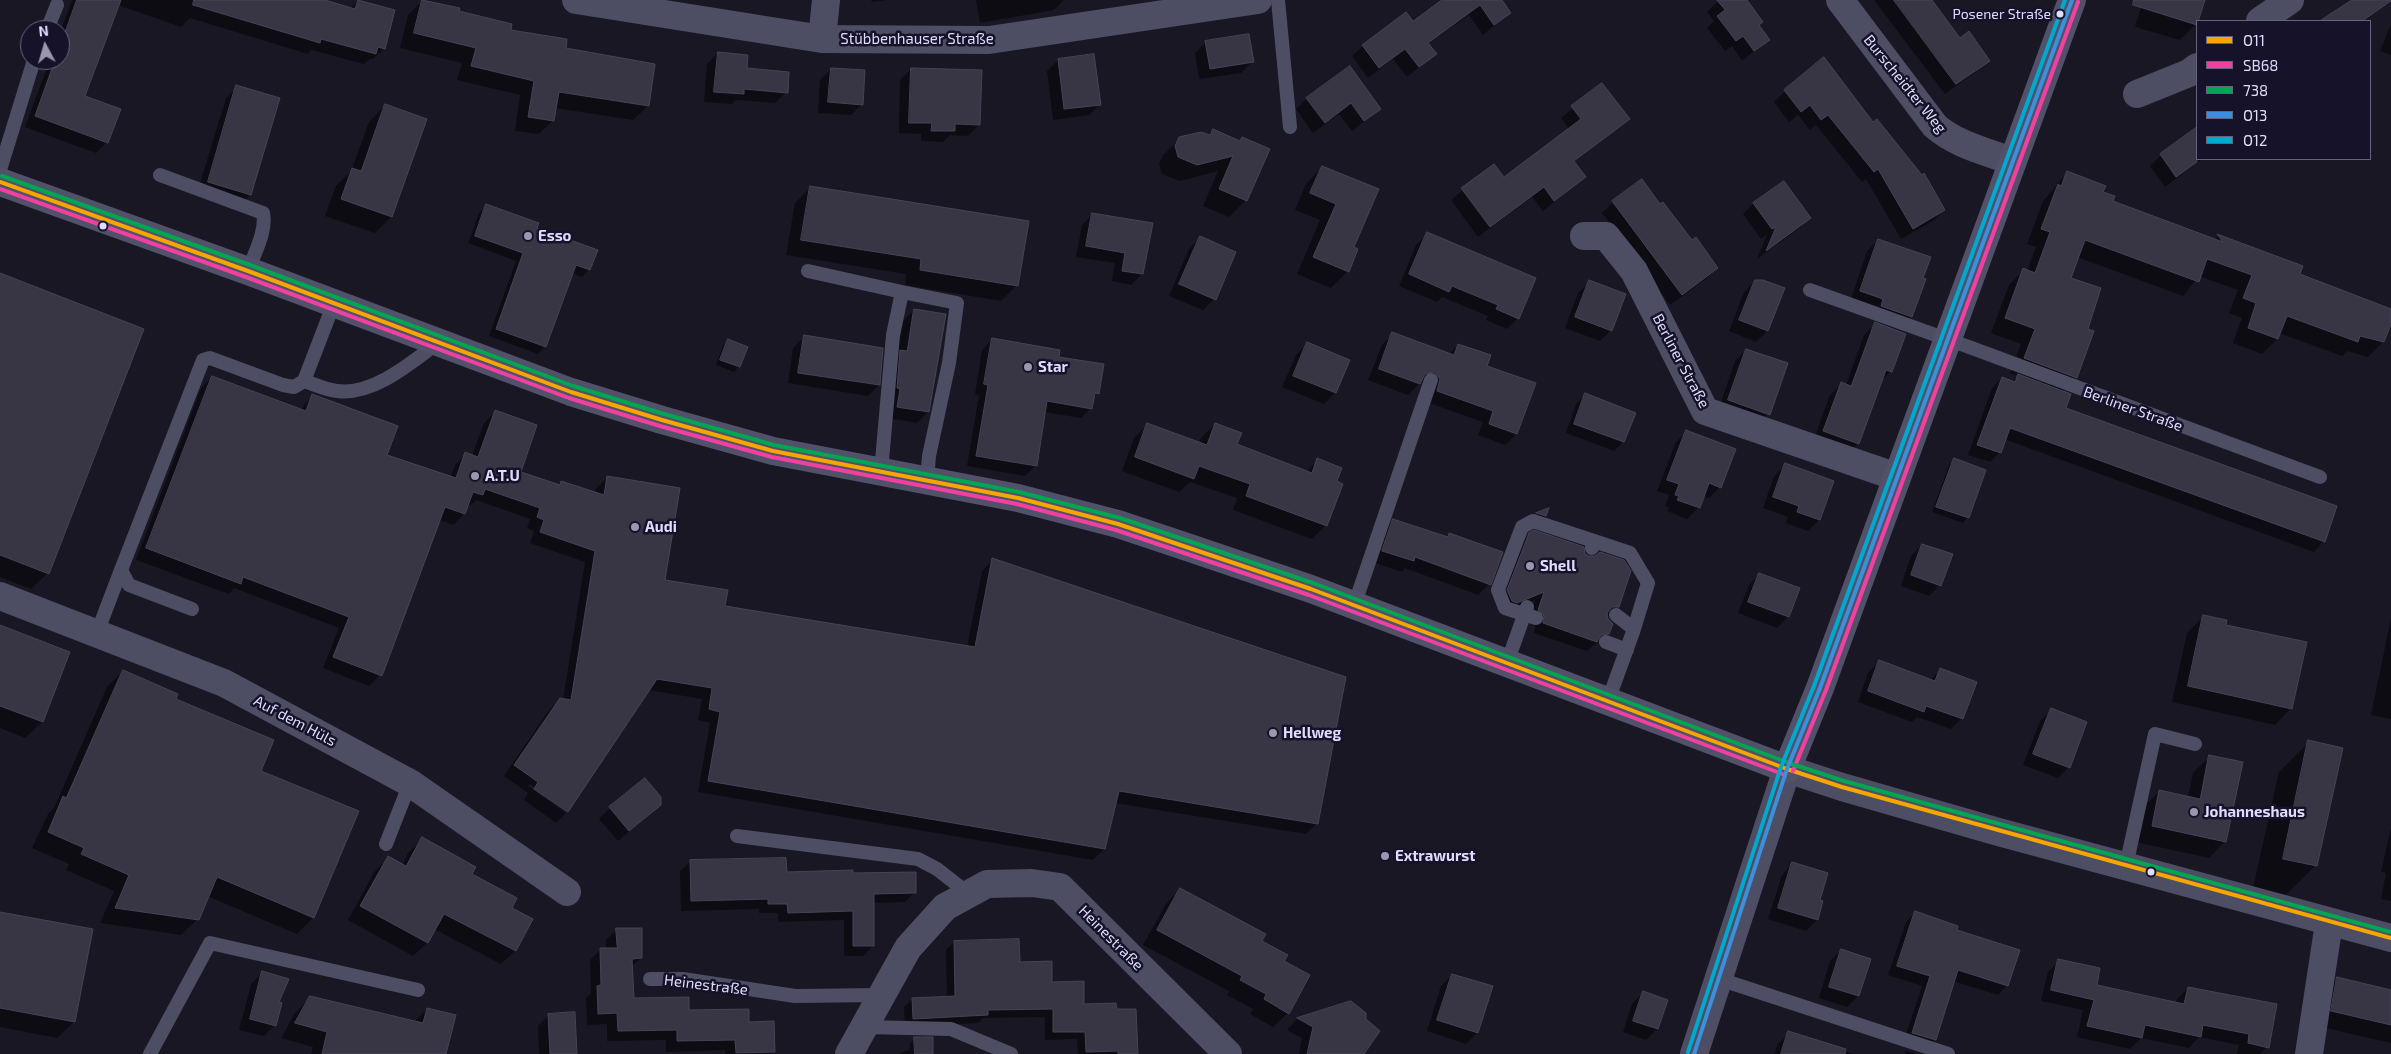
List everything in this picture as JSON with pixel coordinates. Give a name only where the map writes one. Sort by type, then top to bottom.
[{"type":"main road","points":[[0,182],[248,271],[571,392],[662,420],[773,451],[1018,498],[1118,524],[1311,589],[1787,769],[1820,688],[1946,339],[2072,0]]},
{"type":"street","name":"Stübbenhauser Straße","points":[[576,0],[822,39],[989,40],[1258,0]]},
{"type":"street","points":[[822,39],[826,0]]},
{"type":"street","name":"Burscheidter Weg","points":[[1840,0],[1935,126],[1947,136],[1961,143],[2012,161]]},
{"type":"street","points":[[2261,20],[2290,0]]},
{"type":"street","points":[[2137,94],[2189,73],[2196,68]]},
{"type":"street","name":"Berliner Straße","points":[[1584,236],[1606,236],[1634,271],[1705,412],[1897,477]]},
{"type":"street","name":"Auf dem Hüls","points":[[0,596],[224,683],[410,783],[567,892]]},
{"type":"street","points":[[1694,1054],[1787,769],[1842,787],[2330,923],[2391,938]]},
{"type":"street","name":"Heinestraße","points":[[849,1054],[908,948],[945,907],[986,884],[1032,882],[1060,888],[1228,1054]]},
{"type":"street","points":[[2309,1054],[2330,923]]},
{"type":"lane","points":[[1278,0],[1290,128]]},
{"type":"lane","points":[[50,20],[57,5]]},
{"type":"lane","points":[[0,170],[31,70]]},
{"type":"lane","points":[[160,175],[263,212],[264,218],[261,235],[248,271]]},
{"type":"lane","points":[[808,272],[957,303],[949,363],[929,456],[927,480]]},
{"type":"lane","name":"Berliner Straße","points":[[1810,290],[2320,477]]},
{"type":"lane","points":[[880,472],[894,335],[902,292]]},
{"type":"lane","points":[[97,633],[203,360],[210,358],[283,385],[294,387],[304,381],[334,303]]},
{"type":"lane","points":[[304,381],[338,391],[364,389],[402,370],[439,342]]},
{"type":"lane","points":[[1354,606],[1431,380]]},
{"type":"lane","points":[[1507,663],[1529,613],[1505,608],[1498,590],[1522,527],[1533,521],[1593,545],[1630,553],[1648,584],[1634,630],[1608,701]]},
{"type":"lane","points":[[121,570],[128,585],[192,609]]},
{"type":"lane","points":[[1616,615],[1634,630]]},
{"type":"lane","points":[[1606,642],[1627,650]]},
{"type":"lane","points":[[2126,866],[2155,734],[2196,744]]},
{"type":"lane","points":[[386,844],[410,783]]},
{"type":"lane","points":[[737,836],[918,859],[937,869],[969,894]]},
{"type":"lane","points":[[150,1054],[210,943],[418,990]]},
{"type":"lane","name":"Heinestraße","points":[[650,979],[683,979],[795,996],[882,995]]},
{"type":"lane","points":[[1719,979],[1948,1054]]},
{"type":"lane","points":[[864,1027],[952,1029],[1011,1054]]},
{"type":"building","points":[[77,0],[121,0],[85,96],[121,109],[108,143],[35,116],[51,70],[70,70],[70,20]]},
{"type":"building","points":[[194,0],[325,0],[355,9],[358,0],[395,10],[385,49],[378,47],[376,54],[321,39],[320,43],[193,5]]},
{"type":"building","points":[[422,0],[460,8],[459,11],[512,24],[511,30],[567,39],[566,48],[655,64],[649,106],[559,92],[554,121],[528,117],[534,81],[471,66],[476,48],[414,33]]},
{"type":"building","points":[[1442,0],[1502,0],[1511,13],[1494,25],[1480,5],[1428,43],[1437,54],[1419,67],[1405,49],[1379,68],[1362,45],[1406,12],[1413,21]]},
{"type":"building","points":[[1717,0],[1747,0],[1763,22],[1759,25],[1770,40],[1754,51],[1743,36],[1736,41],[1717,16],[1725,10]]},
{"type":"building","points":[[1894,0],[1932,0],[1960,38],[1969,31],[1990,61],[1956,84]]},
{"type":"building","points":[[2134,0],[2205,0],[2199,20],[2196,20],[2196,25],[2133,5]]},
{"type":"building","points":[[2352,0],[2391,0],[2363,20],[2322,20]]},
{"type":"building","points":[[1249,34],[1254,62],[1210,69],[1205,41]]},
{"type":"building","points":[[718,52],[748,55],[747,68],[789,72],[788,93],[744,89],[744,94],[714,92]]},
{"type":"building","points":[[1094,54],[1101,105],[1064,109],[1058,59]]},
{"type":"building","points":[[1824,57],[1873,122],[1877,119],[1922,175],[1924,173],[1945,210],[1913,229],[1878,169],[1874,172],[1828,115],[1821,120],[1810,105],[1801,112],[1784,90]]},
{"type":"building","points":[[1350,66],[1381,109],[1364,121],[1351,103],[1325,123],[1306,98]]},
{"type":"building","points":[[831,68],[865,70],[863,105],[828,102]]},
{"type":"building","points":[[911,68],[982,70],[980,125],[955,124],[955,131],[931,131],[932,123],[909,123]]},
{"type":"building","points":[[1602,83],[1630,119],[1574,161],[1586,177],[1554,201],[1544,187],[1490,227],[1461,188],[1494,164],[1504,177],[1581,119],[1571,106]]},
{"type":"building","points":[[236,85],[280,98],[251,195],[208,182]]},
{"type":"building","points":[[385,104],[427,119],[392,217],[341,199],[352,168],[361,171]]},
{"type":"building","points":[[2196,128],[2197,162],[2176,177],[2160,154]]},
{"type":"building","points":[[1213,129],[1240,141],[1242,137],[1270,149],[1247,201],[1219,189],[1233,156],[1197,165],[1178,157],[1175,146],[1179,137],[1201,132],[1210,135]]},
{"type":"building","points":[[1322,166],[1379,189],[1354,247],[1358,249],[1349,272],[1313,257],[1336,204],[1310,193]]},
{"type":"building","points":[[2067,171],[2106,186],[2103,192],[2115,196],[2113,201],[2223,242],[2217,234],[2303,266],[2300,274],[2391,309],[2391,324],[2384,342],[2360,336],[2358,342],[2287,316],[2278,339],[2248,328],[2256,303],[2243,298],[2252,275],[2207,259],[2199,282],[2085,240],[2071,278],[2101,288],[2088,329],[2094,331],[2077,378],[2024,358],[2035,329],[2005,318],[2023,268],[2035,273],[2050,232],[2041,229],[2058,184],[2061,186]]},
{"type":"building","points":[[1642,179],[1660,204],[1663,202],[1692,240],[1696,237],[1718,268],[1682,295],[1612,201]]},
{"type":"building","points":[[1784,181],[1811,218],[1766,251],[1776,227],[1772,229],[1753,203]]},
{"type":"building","points":[[810,186],[1029,221],[1018,286],[920,270],[921,259],[801,240]]},
{"type":"building","points":[[486,204],[539,223],[537,228],[598,250],[590,270],[576,265],[546,347],[496,329],[523,253],[475,236]]},
{"type":"building","points":[[1092,213],[1153,223],[1143,274],[1122,271],[1125,253],[1086,246]]},
{"type":"building","points":[[1427,232],[1536,278],[1519,319],[1496,309],[1498,305],[1452,286],[1449,292],[1409,274]]},
{"type":"building","points":[[1200,236],[1236,252],[1216,300],[1179,284]]},
{"type":"building","points":[[1878,239],[1931,257],[1923,278],[1926,279],[1912,317],[1881,306],[1883,299],[1860,291]]},
{"type":"building","points":[[0,273],[144,329],[49,574],[0,555]]},
{"type":"building","points":[[1589,280],[1626,294],[1612,331],[1575,317]]},
{"type":"building","points":[[1755,280],[1763,280],[1785,288],[1768,331],[1739,320]]},
{"type":"building","points":[[914,309],[946,314],[929,412],[897,407],[900,389],[897,388],[900,350],[907,351]]},
{"type":"building","points":[[1875,322],[1906,334],[1892,372],[1886,370],[1859,444],[1823,431],[1841,382],[1851,386]]},
{"type":"building","points":[[1392,332],[1454,355],[1458,344],[1491,355],[1487,366],[1536,383],[1517,434],[1489,424],[1493,411],[1437,391],[1440,379],[1434,372],[1425,374],[1420,384],[1379,369]]},
{"type":"building","points":[[804,335],[883,348],[880,385],[798,373]]},
{"type":"building","points":[[992,338],[1060,350],[1059,357],[1104,364],[1099,394],[1095,393],[1092,409],[1047,401],[1037,466],[976,456],[988,385],[984,384]]},
{"type":"building","points":[[728,339],[748,347],[740,367],[720,360]]},
{"type":"building","points":[[1307,342],[1350,360],[1336,393],[1293,376]]},
{"type":"building","points":[[1746,349],[1788,363],[1770,415],[1728,400]]},
{"type":"building","points":[[2018,374],[2071,394],[2066,408],[2337,506],[2325,542],[2010,428],[2001,453],[1977,445],[2002,377],[2015,382]]},
{"type":"building","points":[[212,376],[306,411],[312,394],[398,426],[387,455],[456,478],[465,452],[478,457],[495,410],[537,425],[521,472],[560,485],[561,481],[604,495],[607,476],[680,488],[665,580],[728,590],[725,606],[975,647],[992,558],[1346,677],[1318,824],[1119,791],[1105,849],[708,781],[720,712],[709,709],[712,688],[657,679],[568,812],[534,789],[538,782],[514,765],[560,698],[571,700],[595,551],[540,532],[544,520],[537,517],[540,508],[485,489],[483,495],[473,492],[465,514],[445,507],[382,676],[333,657],[349,617],[243,577],[241,584],[146,548]]},
{"type":"building","points":[[1585,393],[1636,413],[1624,442],[1574,424]]},
{"type":"building","points":[[1147,423],[1207,445],[1215,423],[1242,433],[1237,444],[1312,473],[1317,458],[1342,468],[1337,481],[1343,484],[1327,526],[1246,496],[1250,484],[1199,466],[1194,479],[1135,457]]},
{"type":"building","points":[[1686,430],[1736,449],[1721,488],[1709,483],[1700,508],[1677,500],[1679,496],[1675,495],[1679,484],[1667,480]]},
{"type":"building","points":[[1954,458],[1986,470],[1969,518],[1936,507]]},
{"type":"building","points":[[1785,463],[1834,481],[1820,520],[1797,512],[1799,506],[1773,497]]},
{"type":"building","points":[[1549,508],[1546,516],[1536,513]]},
{"type":"building","points":[[1393,519],[1448,537],[1449,533],[1503,552],[1491,585],[1415,557],[1414,561],[1382,551]]},
{"type":"building","points":[[1534,530],[1584,547],[1585,554],[1589,556],[1595,556],[1600,552],[1624,560],[1631,571],[1619,607],[1612,607],[1607,613],[1608,619],[1613,624],[1609,634],[1601,635],[1597,642],[1543,623],[1544,616],[1538,610],[1544,592],[1517,603],[1512,601],[1507,590],[1529,533]]},
{"type":"building","points":[[1922,544],[1953,554],[1941,586],[1911,575]]},
{"type":"building","points":[[1759,573],[1800,588],[1789,617],[1748,602]]},
{"type":"building","points":[[2203,615],[2227,620],[2226,625],[2307,642],[2292,709],[2188,686]]},
{"type":"building","points":[[0,625],[70,652],[43,722],[0,706]]},
{"type":"building","points":[[1879,660],[1935,681],[1940,668],[1977,682],[1963,719],[1926,706],[1924,712],[1868,691]]},
{"type":"building","points":[[123,670],[178,694],[176,699],[274,740],[261,771],[359,811],[314,918],[217,877],[199,920],[115,908],[129,875],[81,854],[84,848],[48,832],[63,796],[66,798]]},
{"type":"building","points":[[2051,708],[2087,722],[2070,768],[2033,754]]},
{"type":"building","points":[[2308,740],[2343,748],[2317,866],[2283,859]]},
{"type":"building","name":"Johanneshaus","points":[[2209,755],[2243,762],[2226,842],[2152,826],[2159,790],[2200,799]]},
{"type":"building","points":[[645,778],[661,797],[661,805],[629,831],[609,807]]},
{"type":"building","points":[[422,837],[476,867],[472,874],[517,898],[512,908],[533,919],[516,951],[444,914],[428,943],[360,906],[388,856],[406,866]]},
{"type":"building","points":[[786,858],[787,872],[853,870],[853,873],[916,872],[916,893],[874,894],[874,946],[853,946],[853,911],[788,913],[787,904],[768,904],[768,899],[691,901],[690,860]]},
{"type":"building","points":[[1792,862],[1828,873],[1820,900],[1823,901],[1818,920],[1778,908]]},
{"type":"building","points":[[1180,888],[1266,934],[1262,941],[1288,955],[1284,961],[1310,975],[1289,1014],[1264,999],[1266,994],[1240,980],[1242,976],[1157,930]]},
{"type":"building","points":[[1915,911],[1958,926],[1957,930],[2020,950],[2008,986],[1958,970],[1936,1040],[1912,1033],[1930,976],[1897,966]]},
{"type":"building","points":[[0,912],[93,929],[75,1022],[0,1008]]},
{"type":"building","points":[[616,928],[642,928],[642,958],[632,959],[634,998],[689,997],[689,1010],[749,1009],[749,1022],[774,1021],[775,1052],[736,1053],[735,1040],[677,1041],[677,1030],[618,1031],[617,1013],[598,1014],[597,986],[601,985],[600,948],[617,948]]},
{"type":"building","points":[[1019,939],[1020,962],[1052,961],[1052,982],[1084,981],[1084,1004],[1116,1003],[1117,1009],[1136,1009],[1138,1054],[1118,1054],[1118,1051],[1086,1052],[1085,1032],[1053,1032],[1053,1009],[988,1010],[988,1015],[913,1019],[912,998],[955,996],[954,941]]},
{"type":"building","points":[[1841,949],[1871,959],[1859,996],[1829,987]]},
{"type":"building","points":[[2058,959],[2100,968],[2097,985],[2184,1004],[2188,987],[2277,1004],[2269,1048],[2248,1043],[2249,1034],[2203,1025],[2201,1037],[2145,1025],[2142,1038],[2087,1026],[2094,1000],[2051,990]]},
{"type":"building","points":[[262,971],[289,979],[279,1002],[282,1003],[276,1026],[250,1019]]},
{"type":"building","points":[[1452,974],[1493,986],[1478,1033],[1437,1020]]},
{"type":"building","points":[[2337,977],[2391,990],[2391,1025],[2331,1011]]},
{"type":"building","points":[[1643,991],[1668,1000],[1658,1029],[1633,1021]]},
{"type":"building","points":[[310,996],[423,1023],[427,1008],[456,1015],[446,1054],[322,1054],[327,1032],[295,1023]]},
{"type":"building","points":[[1351,1001],[1366,1013],[1366,1019],[1380,1031],[1364,1054],[1307,1054],[1313,1027],[1297,1018]]},
{"type":"building","points":[[575,1012],[577,1054],[550,1054],[548,1014]]},
{"type":"building","points":[[1788,1031],[1846,1049],[1845,1054],[1781,1054]]},
{"type":"building","points":[[914,1037],[933,1037],[933,1054],[915,1054]]},
{"type":"transit line","name":"O12","points":[[1688,1052],[1781,767],[1814,686],[2065,0]]},
{"type":"transit line","name":"O13","points":[[1694,1054],[1787,769],[1820,688],[2072,0]]},
{"type":"transit line","name":"SB68","points":[[1793,771],[1826,690],[2078,2]]},
{"type":"transit line","name":"738","points":[[2,176],[250,265],[573,386],[774,445],[1019,492],[1120,518],[1313,583],[1789,763],[1844,781],[2391,932]]},
{"type":"transit line","name":"O11","points":[[0,182],[248,271],[571,392],[773,451],[1018,498],[1118,524],[1311,589],[1787,769],[1842,787],[2391,938]]},
{"type":"transit line","name":"SB68","points":[[0,189],[246,277],[569,398],[660,426],[772,457],[1017,504],[1116,530],[1309,595],[1785,775]]},
{"type":"place","name":"Posener Straße","points":[[2060,14]]},
{"type":"place","name":"Esso","points":[[528,236]]},
{"type":"place","name":"Star","points":[[1028,367]]},
{"type":"place","name":"A.T.U","points":[[475,476]]},
{"type":"place","name":"Audi","points":[[635,527]]},
{"type":"place","name":"Shell","points":[[1530,566]]},
{"type":"place","name":"Hellweg","points":[[1273,733]]},
{"type":"place","name":"Johanneshaus","points":[[2194,812]]},
{"type":"place","name":"Extrawurst","points":[[1385,856]]}]
